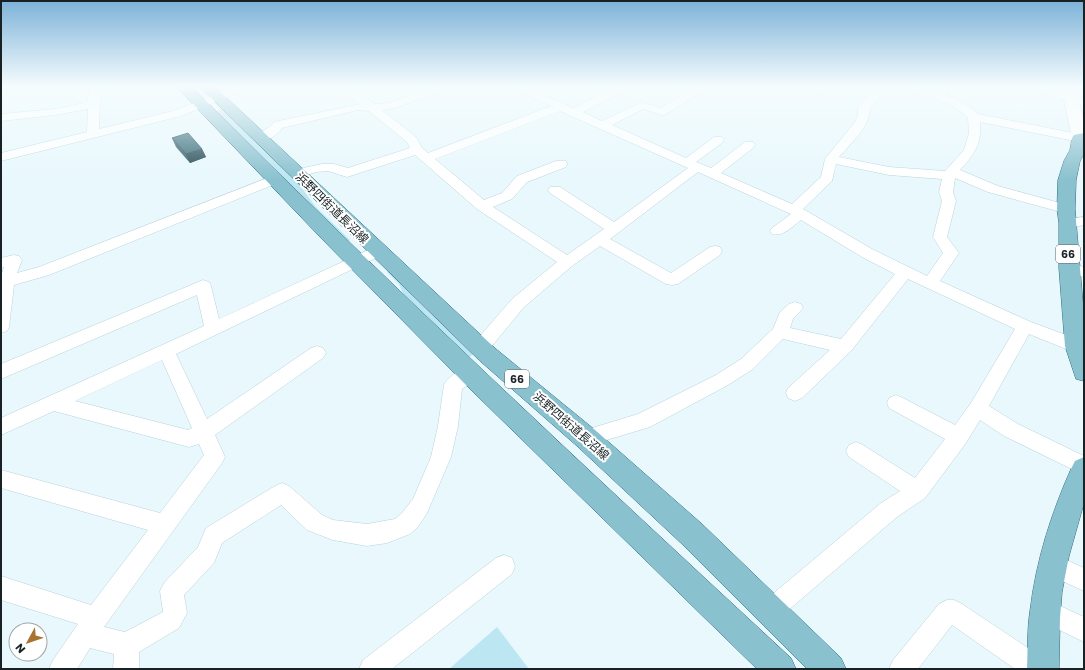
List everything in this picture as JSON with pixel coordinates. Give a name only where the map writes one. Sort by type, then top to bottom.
[{"type":"main road","name":"浜野四街道長沼線","points":[[226,117],[275,179],[356,261],[470,374],[780,669]]},
{"type":"main road","name":"浜野四街道長沼線","points":[[235,117],[260,138],[481,347],[586,438],[692,534],[830,669]]},
{"type":"main road","name":"66","points":[[1083,137],[1072,161],[1067,180],[1073,217],[1076,270],[1076,346],[1084,372]]},
{"type":"main road","points":[[1043,669],[1045,611],[1051,564],[1071,498],[1084,467]]},
{"type":"street","points":[[93,135],[94,117]]},
{"type":"street","points":[[2,156],[164,117]]},
{"type":"street","points":[[260,138],[275,130],[278,125],[312,117]]},
{"type":"street","points":[[384,117],[412,140],[422,154],[482,206],[567,262]]},
{"type":"street","points":[[297,174],[323,167],[338,168],[347,172],[422,154],[515,125],[534,117]]},
{"type":"street","points":[[586,117],[713,173],[797,212],[867,253],[905,272],[1026,326],[1076,346]]},
{"type":"street","points":[[603,125],[618,117]]},
{"type":"street","points":[[777,232],[827,178],[831,159],[861,123],[863,117]]},
{"type":"street","points":[[930,283],[951,253],[940,237],[949,201],[946,192],[950,173],[970,151],[975,133],[974,117]]},
{"type":"street","points":[[975,117],[1083,137],[1080,117]]},
{"type":"street","points":[[481,347],[518,303],[567,262],[679,182],[692,165],[718,140]]},
{"type":"street","points":[[713,173],[749,145]]},
{"type":"street","points":[[831,159],[845,163],[904,173],[950,173],[1073,217]]},
{"type":"street","points":[[482,206],[506,196],[522,179],[560,164]]},
{"type":"street","points":[[7,282],[44,271],[275,179]]},
{"type":"street","points":[[555,190],[613,228]]},
{"type":"street","points":[[599,239],[672,280],[714,252]]},
{"type":"street","points":[[1,427],[378,251]]},
{"type":"street","points":[[1,263],[14,260],[7,282],[1,327]]},
{"type":"street","points":[[795,393],[845,346],[905,272]]},
{"type":"street","points":[[1,372],[203,286],[213,329]]},
{"type":"street","points":[[586,438],[643,421],[722,380],[747,364],[780,332],[786,316],[795,308]]},
{"type":"street","points":[[770,611],[889,510],[918,491],[959,437],[978,409],[1026,326]]},
{"type":"street","points":[[780,332],[845,346]]},
{"type":"street","points":[[62,669],[215,458],[166,350]]},
{"type":"street","points":[[53,403],[189,439],[204,432],[317,353]]},
{"type":"street","points":[[127,645],[170,620],[174,613],[172,591],[206,555],[214,536],[282,493],[315,523],[333,530],[367,535],[387,532],[410,520],[420,506],[441,457],[448,426],[453,385],[470,374]]},
{"type":"street","points":[[896,403],[959,437]]},
{"type":"street","points":[[978,409],[1011,430],[1084,467]]},
{"type":"street","points":[[856,451],[918,491]]},
{"type":"street","points":[[1,479],[166,525]]},
{"type":"street","points":[[1051,564],[1084,580]]},
{"type":"street","points":[[372,669],[504,566]]},
{"type":"street","points":[[1,588],[91,627],[127,645]]},
{"type":"street","points":[[1045,611],[1084,630]]},
{"type":"street","points":[[902,669],[947,612],[954,612],[1037,669]]},
{"type":"street","points":[[126,669],[127,645]]},
{"type":"shaded area","points":[[222,117],[231,117],[296,180],[315,206],[350,240],[347,242]]},
{"type":"shaded area","points":[[388,271],[477,352],[469,357],[405,298],[399,284],[387,272]]},
{"type":"shaded area","points":[[497,627],[529,669],[449,669]]},
{"type":"building","points":[[188,133],[202,149],[186,154],[172,138]]}]
